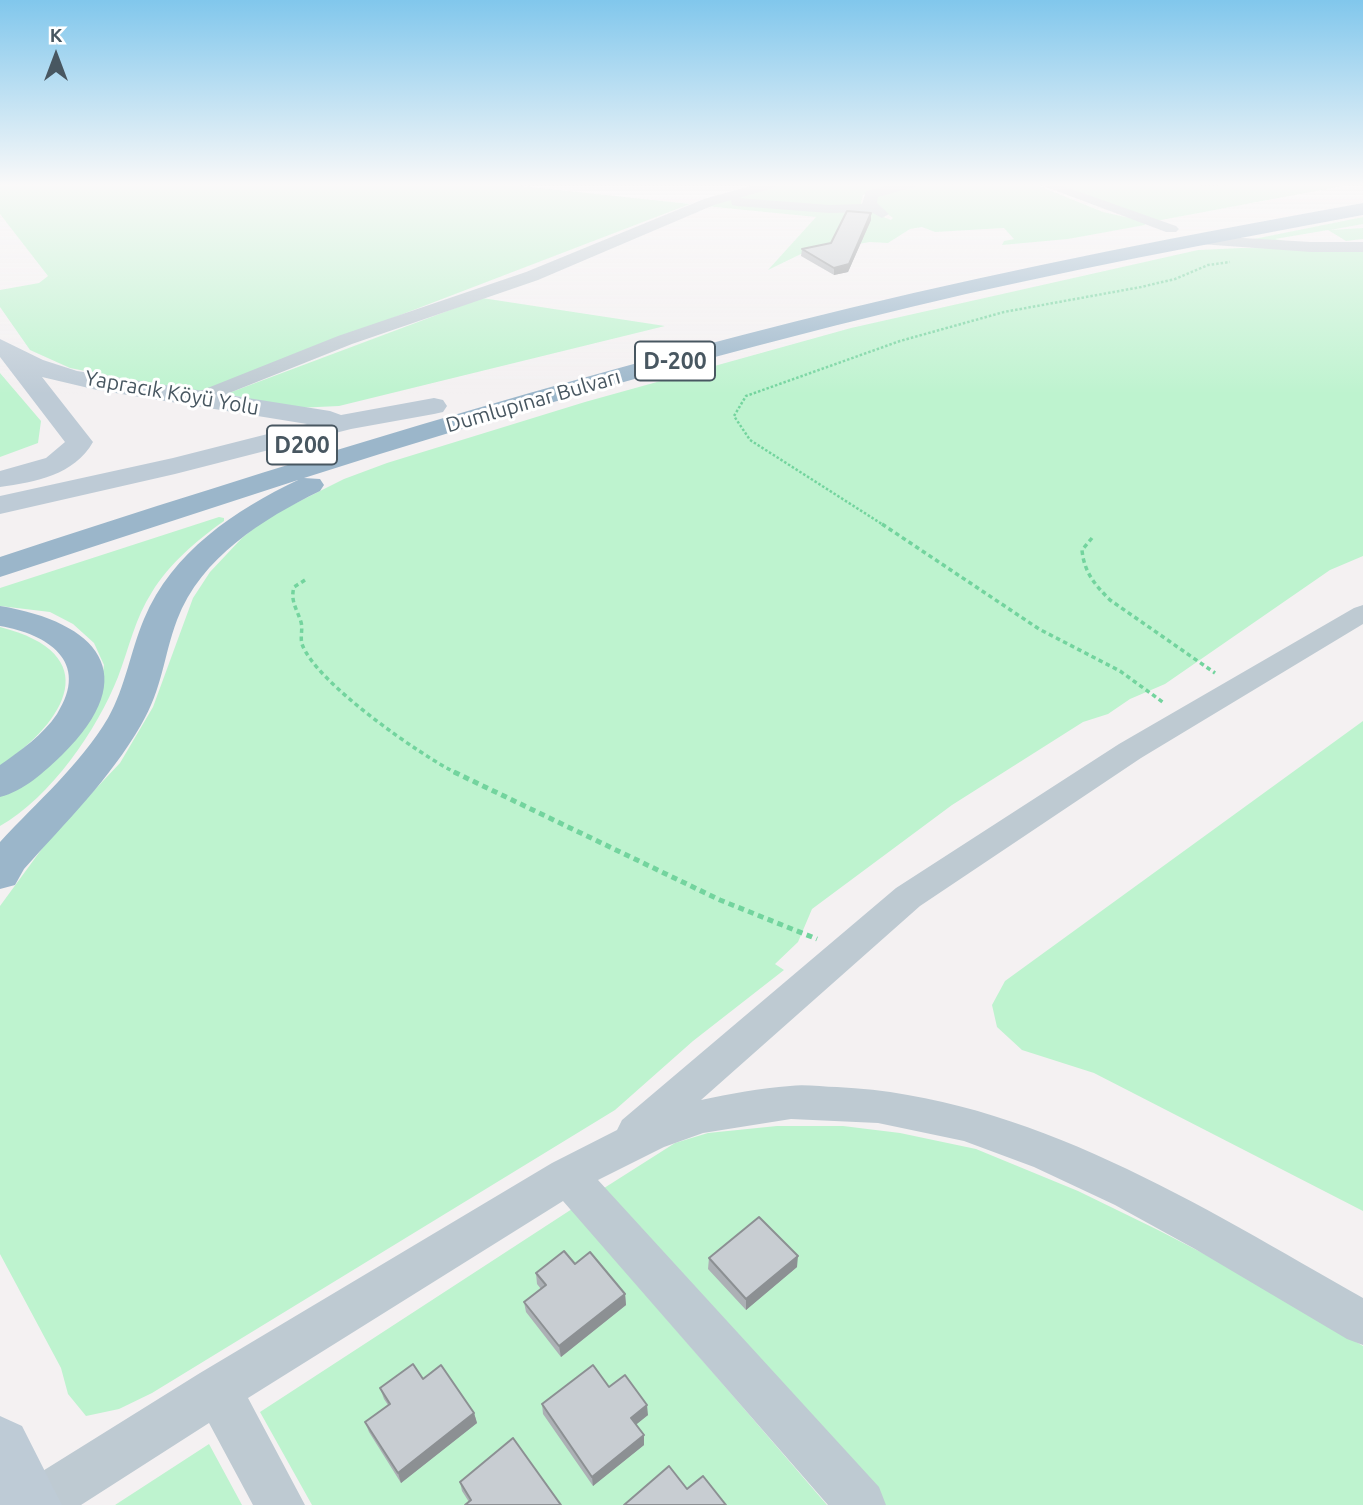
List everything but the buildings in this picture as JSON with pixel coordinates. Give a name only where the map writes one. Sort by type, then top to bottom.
[{"type":"highway","name":"Dumlupınar Bulvarı","points":[[0,542],[266,456],[606,358],[807,306],[937,277],[1070,254]]},
{"type":"highway","name":"Dumlupınar Bulvarı","points":[[0,567],[261,482],[474,417],[850,315],[1106,254]]},
{"type":"highway","points":[[0,874],[54,808],[84,777],[116,735],[139,697],[162,615],[185,577],[203,558],[271,504],[323,479],[474,417]]},
{"type":"highway","points":[[0,616],[46,626],[65,637],[79,651],[86,667],[86,685],[79,706],[66,726],[27,765],[0,784]]},
{"type":"highway","points":[[0,845],[54,808]]},
{"type":"main road","name":"Yapracık Köyü Yolu","points":[[8,353],[84,379],[251,408],[350,421]]},
{"type":"main road","points":[[0,479],[61,462],[74,452],[79,442],[8,353]]},
{"type":"main road","points":[[0,505],[230,452],[350,421],[434,406]]},
{"type":"main road","points":[[230,452],[243,438],[251,408]]},
{"type":"main road","points":[[0,1448],[29,1505]]},
{"type":"street","points":[[197,399],[345,340],[532,276],[584,254]]},
{"type":"street","points":[[615,1151],[908,897],[1130,751],[1363,613]]},
{"type":"street","points":[[36,1505],[217,1390],[567,1176],[615,1151],[702,1116],[759,1105],[816,1101],[871,1104],[923,1113],[980,1128],[1038,1150],[1167,1211],[1363,1323]]},
{"type":"street","points":[[567,1176],[861,1505]]},
{"type":"street","points":[[217,1390],[280,1505]]},
{"type":"path","points":[[1183,719],[1121,671],[1039,629],[854,505],[769,453],[750,440],[738,427],[734,416],[746,396],[763,388],[900,341],[1004,312],[1141,287],[1175,279],[1208,265],[1234,262]]},
{"type":"path","points":[[1092,538],[1082,550],[1083,562],[1095,586],[1110,600],[1202,662],[1235,689]]},
{"type":"path","points":[[305,579],[294,587],[291,597],[302,625],[302,643],[318,670],[359,708],[463,777],[720,900],[847,951]]},
{"type":"green space","points":[[31,254],[559,254],[197,393],[70,368],[30,350],[0,307],[0,290],[39,283],[48,276]]},
{"type":"green space","points":[[782,254],[801,254],[768,270]]},
{"type":"green space","points":[[1179,254],[1363,254],[1363,556],[1330,570],[1165,684],[1130,699],[1108,714],[1083,722],[952,805],[812,909],[798,942],[775,964],[784,970],[693,1041],[615,1110],[152,1393],[119,1409],[86,1416],[68,1394],[61,1368],[0,1254],[0,906],[52,835],[120,763],[153,707],[193,598],[210,572],[242,538],[268,517],[344,479],[387,463],[585,402],[851,328]]},
{"type":"green space","points":[[482,298],[665,326],[339,406],[296,408],[226,394]]},
{"type":"green space","points":[[0,373],[41,421],[38,443],[0,457]]},
{"type":"green space","points":[[219,517],[224,518],[224,521],[184,553],[152,592],[137,623],[109,697],[85,740],[37,798],[0,826],[0,796],[100,693],[104,665],[94,643],[73,624],[50,612],[0,606],[0,588]]},
{"type":"green space","points":[[0,627],[33,639],[54,654],[64,671],[65,690],[57,709],[43,729],[0,766]]},
{"type":"green space","points":[[1363,721],[1363,1211],[1094,1073],[1022,1050],[997,1027],[992,1005],[1005,981]]},
{"type":"green space","points":[[777,1126],[843,1126],[900,1133],[976,1149],[1078,1191],[1158,1230],[1243,1274],[1363,1346],[1363,1505],[880,1505],[601,1190],[675,1143],[708,1133]]},
{"type":"green space","points":[[572,1209],[827,1505],[312,1505],[260,1412]]},
{"type":"green space","points":[[209,1444],[242,1505],[115,1505]]}]
